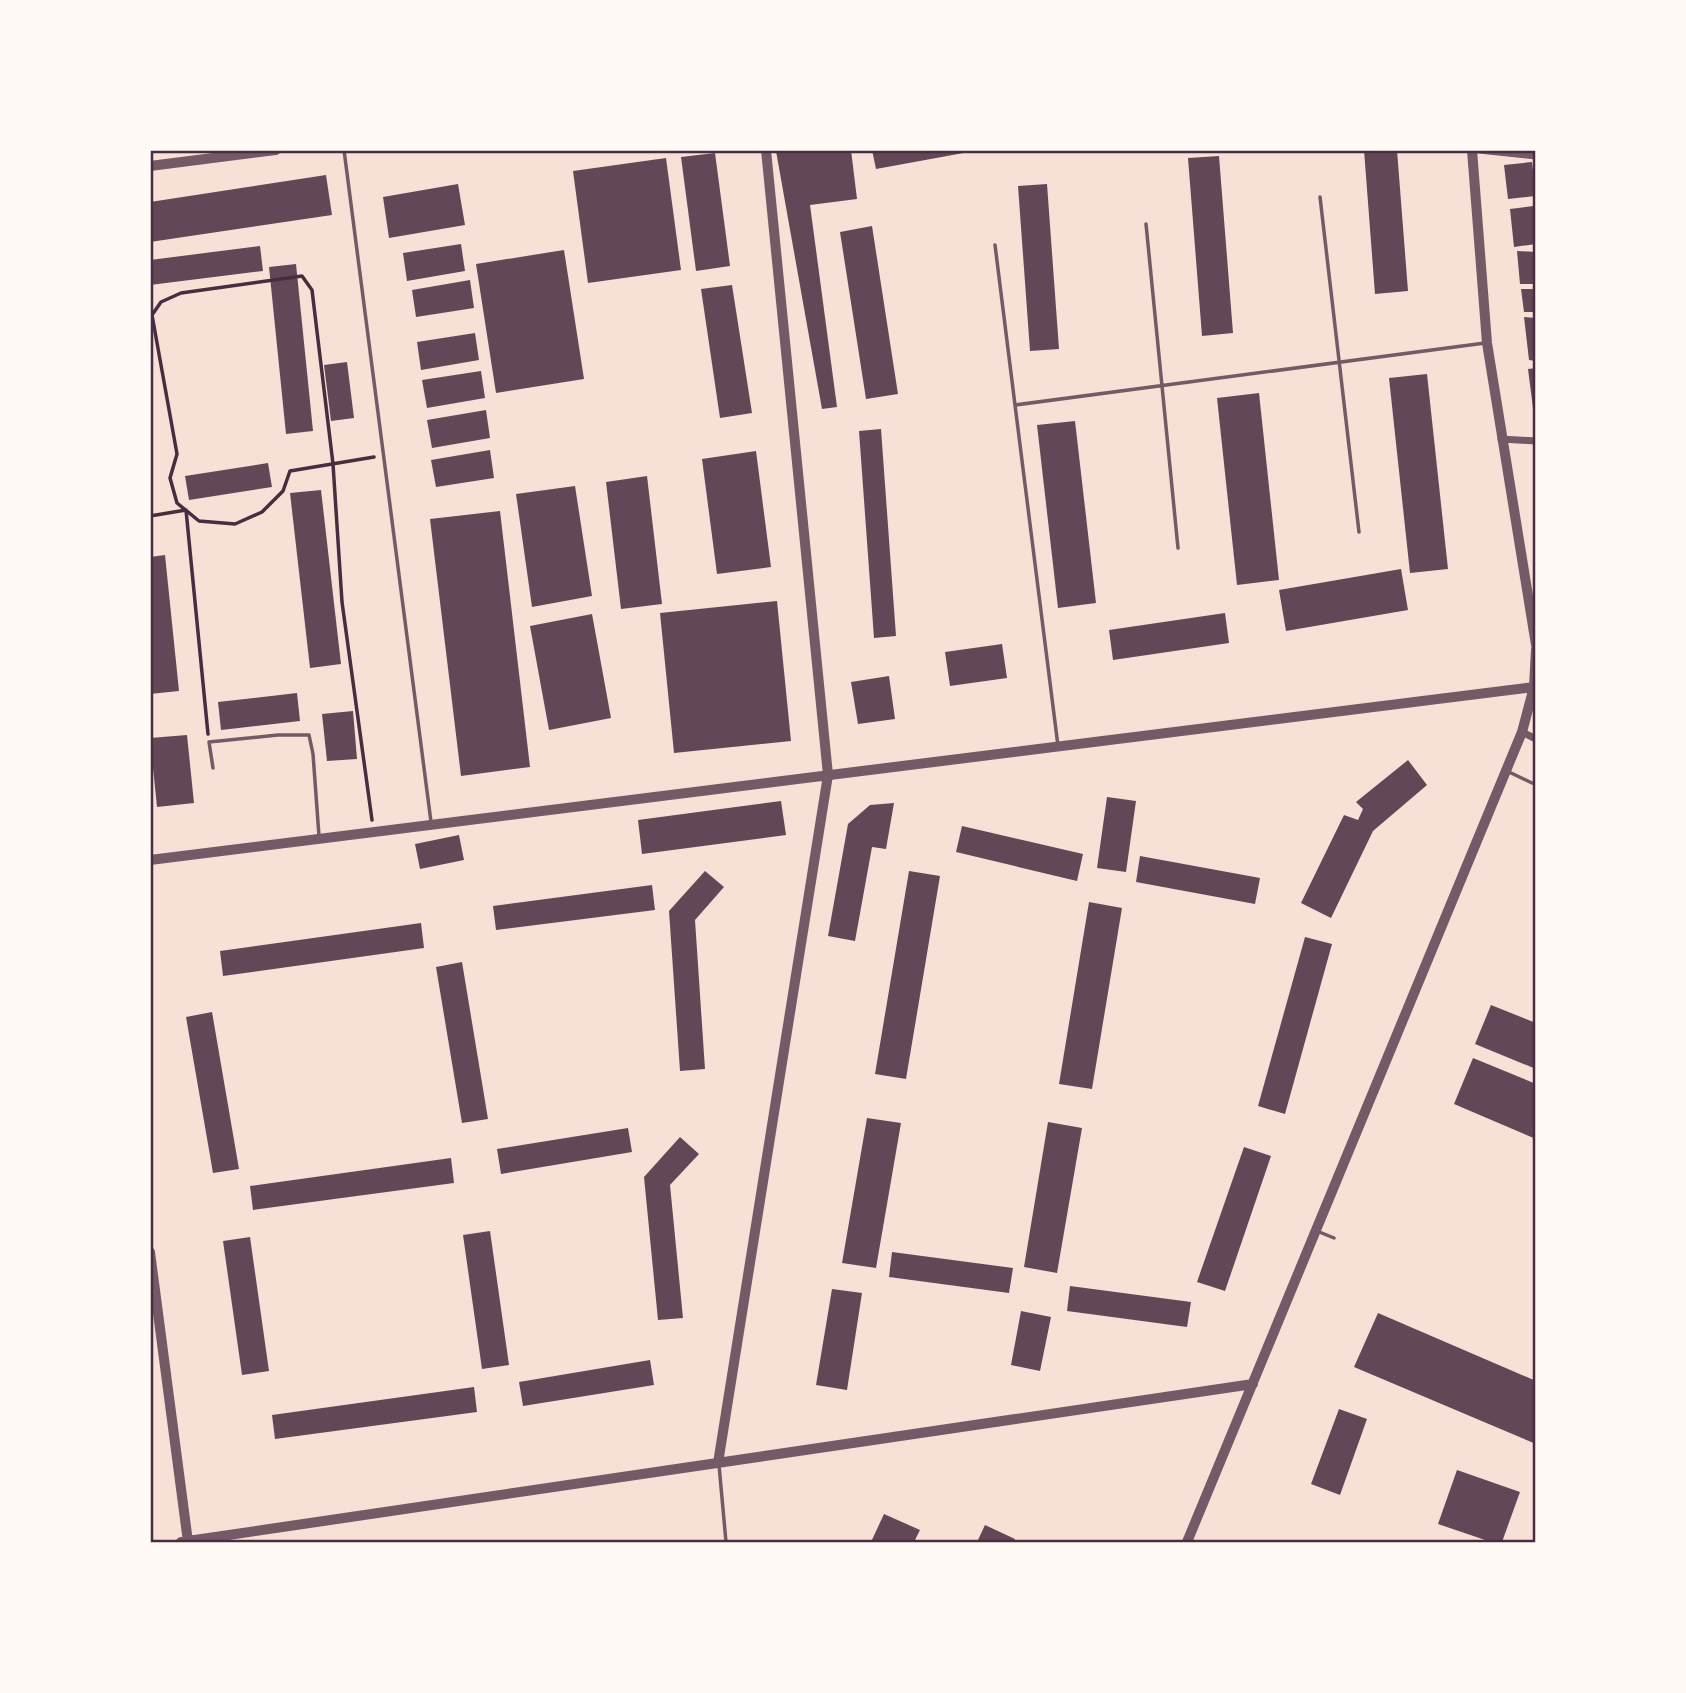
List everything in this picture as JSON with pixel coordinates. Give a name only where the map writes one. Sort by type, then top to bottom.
[{"type":"street","points":[[150,166],[276,150]]},
{"type":"street","points":[[719,1463],[828,775],[766,150]]},
{"type":"street","points":[[1187,1542],[1522,732],[1534,687],[1535,647],[1488,343],[1472,150]]},
{"type":"street","points":[[1479,150],[1535,156]]},
{"type":"street","points":[[1501,439],[1535,441]]},
{"type":"street","points":[[150,860],[1534,687]]},
{"type":"street","points":[[1522,732],[1535,739]]},
{"type":"street","points":[[150,1252],[186,1542],[1253,1384]]},
{"type":"lane","points":[[344,150],[431,825]]},
{"type":"lane","points":[[1320,197],[1359,532]]},
{"type":"lane","points":[[1146,224],[1178,548]]},
{"type":"lane","points":[[995,245],[1058,746]]},
{"type":"lane","points":[[1015,405],[1488,343]]},
{"type":"lane","points":[[213,768],[209,742],[278,735],[309,735],[313,754],[319,838]]},
{"type":"lane","points":[[1506,771],[1532,783]]},
{"type":"lane","points":[[1316,1230],[1334,1238]]},
{"type":"lane","points":[[719,1463],[726,1542]]},
{"type":"path","points":[[374,832],[342,602],[333,464],[312,290],[302,276],[181,293],[161,302],[152,315],[177,454],[170,478],[177,503],[198,521],[234,524],[262,512],[283,491],[289,471],[333,464],[383,455]]},
{"type":"path","points":[[150,516],[186,510]]},
{"type":"path","points":[[186,510],[209,742]]},
{"type":"building","points":[[851,150],[857,199],[810,205],[837,407],[822,409],[776,151]]},
{"type":"building","points":[[872,150],[969,150],[969,152],[876,169]]},
{"type":"building","points":[[1364,150],[1397,150],[1408,291],[1375,294]]},
{"type":"building","points":[[715,153],[730,266],[696,271],[681,157]]},
{"type":"building","points":[[1219,156],[1233,333],[1202,336],[1188,158]]},
{"type":"building","points":[[666,158],[681,270],[588,283],[573,171]]},
{"type":"building","points":[[1532,162],[1536,196],[1508,199],[1504,165]]},
{"type":"building","points":[[326,175],[332,215],[150,242],[150,202]]},
{"type":"building","points":[[458,184],[465,225],[389,238],[383,197]]},
{"type":"building","points":[[1047,184],[1059,349],[1030,351],[1018,186]]},
{"type":"building","points":[[1533,206],[1536,244],[1514,247],[1510,209]]},
{"type":"building","points":[[872,226],[898,394],[866,399],[840,232]]},
{"type":"building","points":[[461,244],[465,271],[407,281],[403,253]]},
{"type":"building","points":[[260,246],[263,271],[150,285],[150,260]]},
{"type":"building","points":[[564,250],[584,379],[496,393],[476,264]]},
{"type":"building","points":[[1517,251],[1536,252],[1536,284],[1520,284]]},
{"type":"building","points":[[296,264],[313,431],[286,434],[269,267]]},
{"type":"building","points":[[470,280],[474,308],[416,317],[412,290]]},
{"type":"building","points":[[732,285],[752,413],[720,418],[701,289]]},
{"type":"building","points":[[1521,289],[1536,289],[1536,312],[1524,312]]},
{"type":"building","points":[[1524,317],[1536,318],[1536,361],[1529,360]]},
{"type":"building","points":[[475,333],[479,360],[421,370],[417,342]]},
{"type":"building","points":[[347,362],[354,418],[331,421],[324,365]]},
{"type":"building","points":[[1536,368],[1536,416],[1534,416],[1528,369]]},
{"type":"building","points":[[481,371],[485,398],[427,408],[422,380]]},
{"type":"building","points":[[1427,374],[1448,569],[1410,573],[1389,378]]},
{"type":"building","points":[[1259,393],[1279,580],[1237,585],[1217,398]]},
{"type":"building","points":[[486,410],[490,438],[432,448],[427,420]]},
{"type":"building","points":[[1075,421],[1096,603],[1058,608],[1037,425]]},
{"type":"building","points":[[881,429],[896,636],[874,638],[859,431]]},
{"type":"building","points":[[490,450],[494,478],[436,487],[431,460]]},
{"type":"building","points":[[756,451],[771,567],[717,574],[702,459]]},
{"type":"building","points":[[268,463],[272,487],[189,500],[185,476]]},
{"type":"building","points":[[647,476],[662,604],[621,609],[606,482]]},
{"type":"building","points":[[575,486],[592,596],[532,607],[516,494]]},
{"type":"building","points":[[321,490],[341,664],[310,668],[290,493]]},
{"type":"building","points":[[500,511],[530,767],[461,776],[430,519]]},
{"type":"building","points":[[165,555],[179,691],[150,694],[150,557]]},
{"type":"building","points":[[1401,569],[1408,610],[1286,631],[1279,590]]},
{"type":"building","points":[[777,601],[791,741],[674,753],[660,613]]},
{"type":"building","points":[[1225,613],[1229,643],[1113,660],[1109,630]]},
{"type":"building","points":[[592,614],[611,718],[549,730],[530,626]]},
{"type":"building","points":[[1002,644],[1007,678],[950,686],[945,652]]},
{"type":"building","points":[[889,676],[895,719],[858,724],[851,682]]},
{"type":"building","points":[[297,693],[300,721],[221,730],[218,702]]},
{"type":"building","points":[[353,711],[357,759],[327,761],[322,714]]},
{"type":"building","points":[[187,735],[194,803],[157,807],[150,738]]},
{"type":"building","points":[[1408,760],[1427,785],[1373,831],[1331,918],[1301,903],[1344,815],[1358,820],[1363,809],[1356,802]]},
{"type":"building","points":[[1107,797],[1136,801],[1126,872],[1097,868]]},
{"type":"building","points":[[781,801],[786,835],[642,854],[638,820]]},
{"type":"building","points":[[894,803],[886,849],[872,847],[855,941],[828,936],[848,824],[870,805]]},
{"type":"building","points":[[962,826],[1083,854],[1077,881],[956,852]]},
{"type":"building","points":[[459,835],[464,860],[420,869],[415,844]]},
{"type":"building","points":[[1140,856],[1260,878],[1255,904],[1136,882]]},
{"type":"building","points":[[705,871],[724,887],[695,920],[705,1069],[680,1071],[669,911]]},
{"type":"building","points":[[909,871],[940,876],[906,1079],[875,1074]]},
{"type":"building","points":[[652,885],[655,910],[496,930],[493,906]]},
{"type":"building","points":[[1089,902],[1122,908],[1092,1089],[1059,1084]]},
{"type":"building","points":[[421,923],[424,948],[223,976],[220,951]]},
{"type":"building","points":[[1305,937],[1332,944],[1285,1114],[1258,1106]]},
{"type":"building","points":[[462,962],[488,1119],[462,1123],[436,967]]},
{"type":"building","points":[[1491,1005],[1536,1023],[1536,1069],[1475,1044]]},
{"type":"building","points":[[212,1012],[239,1169],[213,1173],[186,1017]]},
{"type":"building","points":[[1473,1058],[1536,1084],[1536,1139],[1454,1104]]},
{"type":"building","points":[[867,1118],[901,1123],[876,1268],[842,1263]]},
{"type":"building","points":[[1048,1122],[1082,1128],[1057,1273],[1024,1267]]},
{"type":"building","points":[[628,1128],[632,1152],[501,1174],[497,1149]]},
{"type":"building","points":[[680,1137],[699,1154],[670,1185],[683,1318],[658,1320],[644,1177]]},
{"type":"building","points":[[1244,1147],[1271,1156],[1225,1291],[1197,1282]]},
{"type":"building","points":[[451,1158],[454,1183],[253,1210],[250,1186]]},
{"type":"building","points":[[490,1231],[509,1365],[482,1369],[463,1235]]},
{"type":"building","points":[[250,1237],[269,1371],[242,1375],[223,1241]]},
{"type":"building","points":[[892,1252],[1013,1268],[1009,1293],[889,1277]]},
{"type":"building","points":[[1070,1286],[1191,1302],[1187,1327],[1067,1311]]},
{"type":"building","points":[[832,1289],[862,1293],[847,1390],[816,1385]]},
{"type":"building","points":[[1021,1311],[1051,1317],[1040,1371],[1011,1365]]},
{"type":"building","points":[[1378,1313],[1536,1381],[1536,1444],[1354,1367]]},
{"type":"building","points":[[650,1360],[654,1385],[523,1406],[519,1382]]},
{"type":"building","points":[[474,1387],[477,1412],[275,1439],[272,1415]]},
{"type":"building","points":[[1339,1409],[1367,1419],[1340,1495],[1311,1484]]},
{"type":"building","points":[[1457,1470],[1520,1492],[1502,1542],[1491,1542],[1438,1524]]},
{"type":"building","points":[[884,1514],[920,1530],[914,1542],[871,1542]]},
{"type":"building","points":[[985,1525],[1015,1539],[1014,1542],[977,1542]]}]
